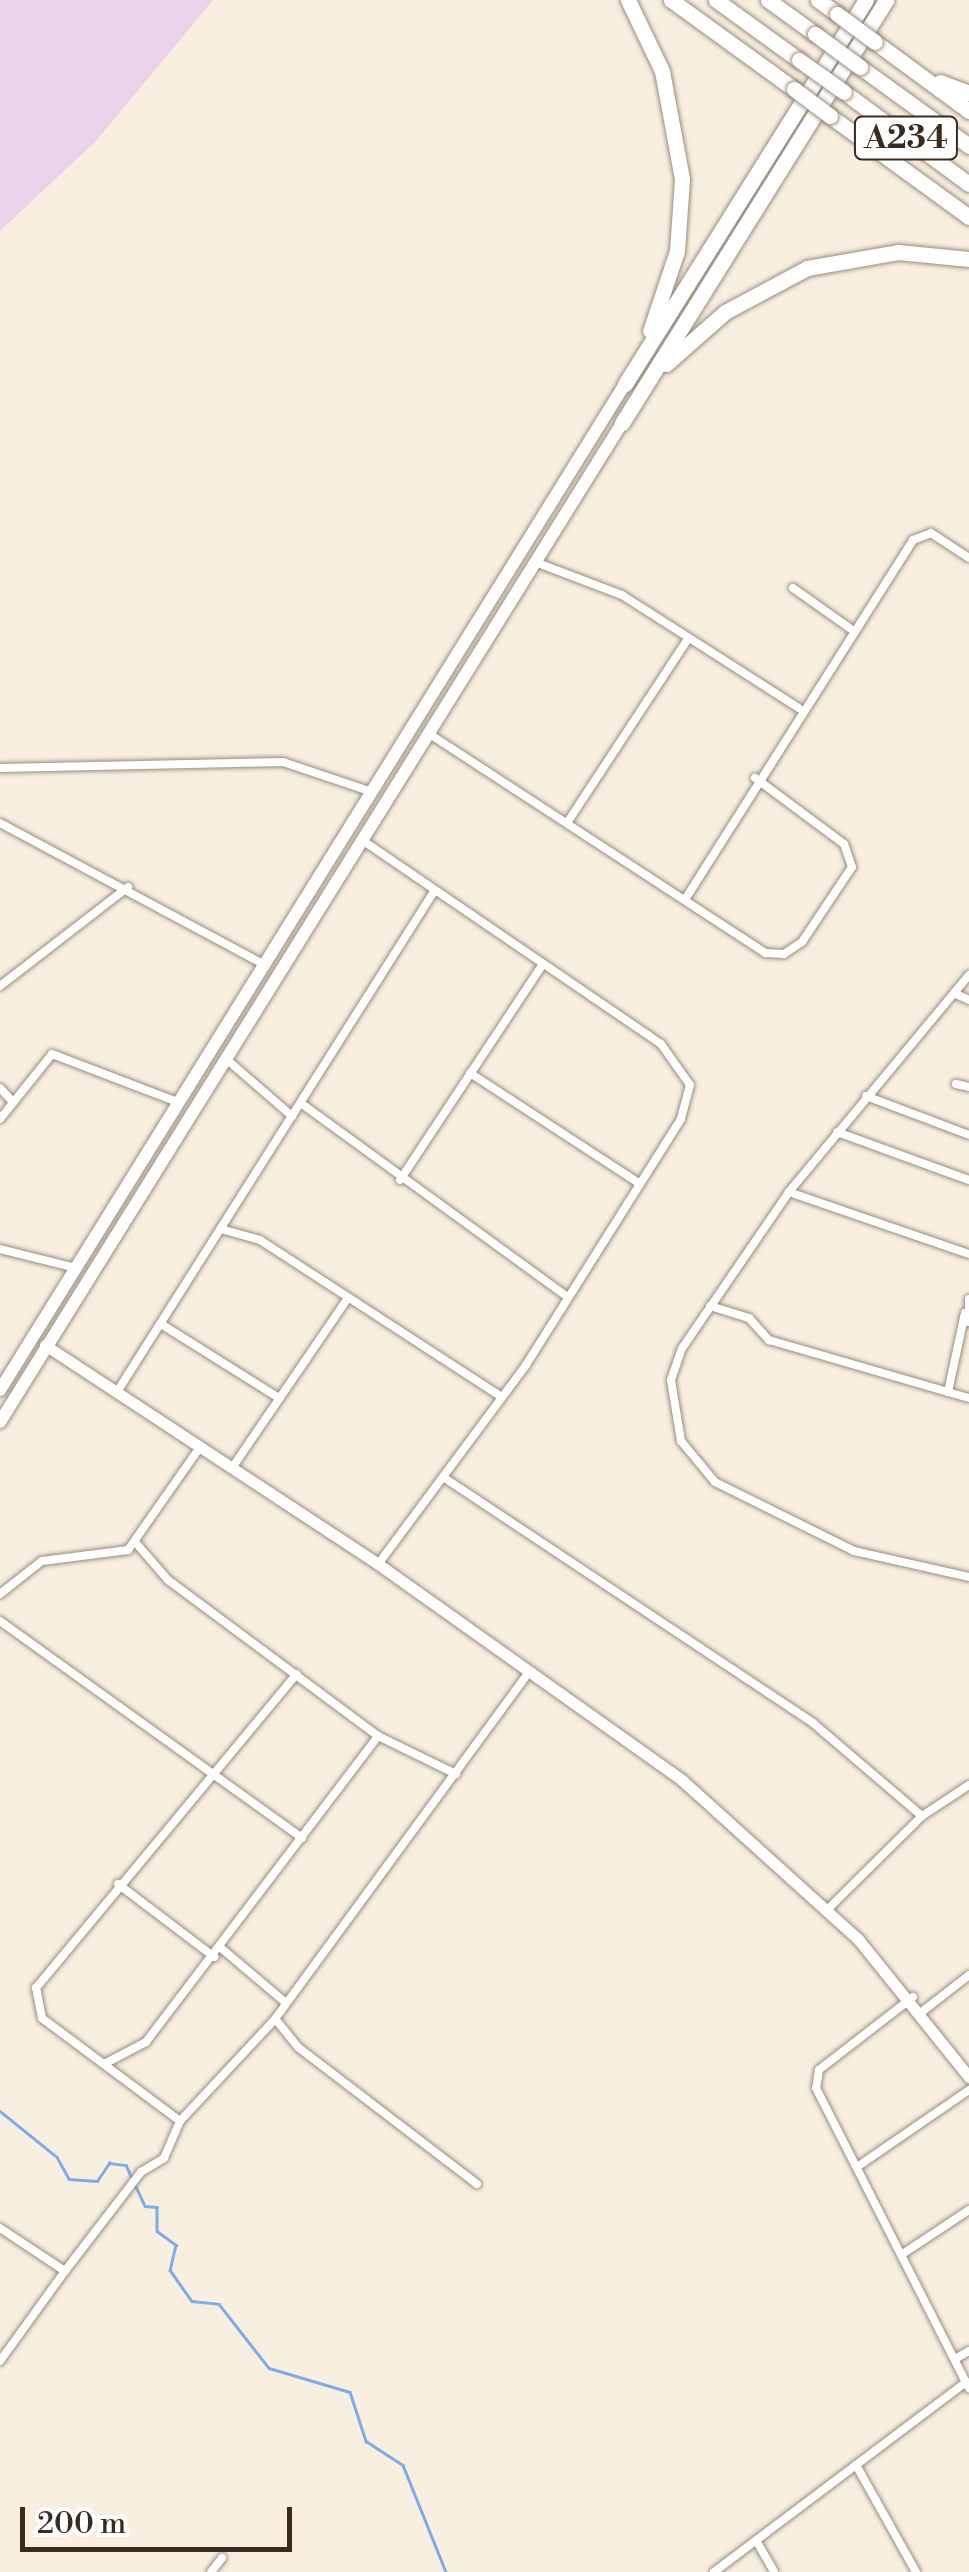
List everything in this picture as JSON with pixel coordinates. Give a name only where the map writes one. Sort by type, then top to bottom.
[{"type":"highway","points":[[625,384],[669,281],[682,179],[662,71],[628,0]]},
{"type":"highway","points":[[672,0],[969,218]]},
{"type":"highway","name":"A234","points":[[716,0],[969,184]]},
{"type":"highway","name":"A234","points":[[768,0],[969,146]]},
{"type":"highway","points":[[818,0],[969,111]]},
{"type":"highway","points":[[625,384],[866,0]]},
{"type":"highway","points":[[622,423],[886,0]]},
{"type":"highway","points":[[905,64],[969,94]]},
{"type":"highway","points":[[622,423],[696,335],[782,277],[863,255],[969,258]]},
{"type":"main road","points":[[0,1390],[625,384]]},
{"type":"main road","points":[[0,1422],[622,423]]},
{"type":"street","points":[[686,898],[799,708],[921,534],[969,558]]},
{"type":"street","points":[[535,562],[622,595],[799,708]]},
{"type":"street","points":[[793,588],[852,629]]},
{"type":"street","points":[[568,820],[688,638]]},
{"type":"street","points":[[428,732],[766,953],[784,954],[846,886],[852,866],[844,844],[754,778]]},
{"type":"street","points":[[0,768],[283,762],[369,792]]},
{"type":"street","points":[[0,823],[128,887],[263,964]]},
{"type":"street","points":[[362,840],[543,964],[689,1073],[681,1120],[502,1398],[378,1564]]},
{"type":"street","points":[[0,986],[128,887]]},
{"type":"street","points":[[117,1392],[435,890]]},
{"type":"street","points":[[400,1180],[543,964]]},
{"type":"street","points":[[0,969],[8,980]]},
{"type":"street","points":[[969,975],[789,1192],[710,1306],[671,1380],[681,1441],[704,1472],[854,1550],[969,1577]]},
{"type":"street","points":[[954,994],[969,1000]]},
{"type":"street","points":[[0,1119],[11,1100],[52,1054],[178,1102]]},
{"type":"street","points":[[224,1058],[292,1116]]},
{"type":"street","points":[[470,1073],[639,1182]]},
{"type":"street","points":[[956,1084],[969,1088]]},
{"type":"street","points":[[0,1088],[11,1100]]},
{"type":"street","points":[[866,1096],[969,1135]]},
{"type":"street","points":[[302,1104],[400,1180],[566,1296]]},
{"type":"street","points":[[837,1132],[969,1180]]},
{"type":"street","points":[[789,1192],[969,1254]]},
{"type":"street","points":[[221,1229],[260,1240],[502,1398]]},
{"type":"street","points":[[0,1249],[76,1268]]},
{"type":"street","points":[[232,1468],[348,1298]]},
{"type":"street","points":[[948,1392],[969,1298]]},
{"type":"street","points":[[710,1306],[748,1318],[769,1340],[969,1398]]},
{"type":"street","points":[[965,1312],[969,1322]]},
{"type":"street","points":[[161,1324],[279,1398]]},
{"type":"street","points":[[45,1345],[378,1564],[683,1780],[828,1909],[923,2011],[969,2077]]},
{"type":"street","points":[[0,1594],[31,1565],[118,1555],[136,1542],[200,1447]]},
{"type":"street","points":[[443,1477],[814,1723],[922,1816]]},
{"type":"street","points":[[136,1542],[168,1580],[378,1736],[456,1774]]},
{"type":"street","points":[[0,1621],[212,1765],[302,1838]]},
{"type":"street","points":[[0,2360],[141,2172],[164,2158],[180,2121],[275,2020],[529,1672]]},
{"type":"street","points":[[180,2121],[33,2006],[36,1988],[212,1765],[297,1674]]},
{"type":"street","points":[[106,2063],[146,2042],[378,1736]]},
{"type":"street","points":[[828,1909],[922,1816],[969,1785]]},
{"type":"street","points":[[118,1884],[214,1957]]},
{"type":"street","points":[[221,1948],[285,2002]]},
{"type":"street","points":[[923,2011],[969,1975]]},
{"type":"street","points":[[714,2572],[968,2385],[904,2253],[856,2167],[815,2078],[912,1998]]},
{"type":"street","points":[[275,2020],[298,2048],[477,2184]]},
{"type":"street","points":[[856,2167],[969,2090]]},
{"type":"street","points":[[904,2253],[969,2210]]},
{"type":"street","points":[[0,2228],[65,2270]]},
{"type":"street","points":[[955,2359],[969,2351]]},
{"type":"street","points":[[856,2466],[916,2572]]},
{"type":"street","points":[[757,2542],[774,2572]]},
{"type":"street","points":[[211,2572],[222,2558]]},
{"type":"shaded area","points":[[0,0],[213,0],[96,141],[0,231]]},
{"type":"waterway","points":[[0,2111],[57,2157],[69,2179],[97,2181],[109,2163],[126,2165],[145,2206],[157,2207],[157,2231],[176,2245],[170,2270],[192,2301],[219,2304],[269,2368],[350,2392],[366,2441],[403,2465],[446,2572]]}]
